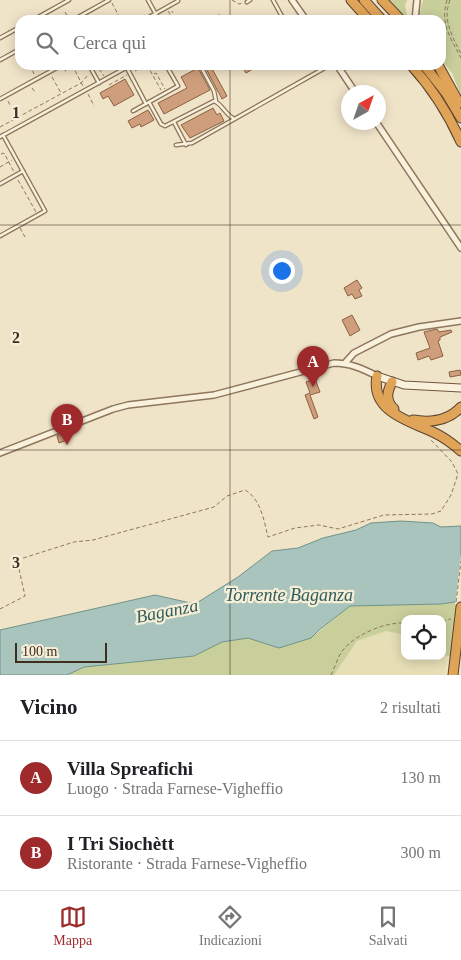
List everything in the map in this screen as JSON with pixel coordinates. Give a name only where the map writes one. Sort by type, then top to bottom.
[{"type":"highway","points":[[351,0],[365,15]]},
{"type":"highway","points":[[364,0],[378,15]]},
{"type":"highway","points":[[382,0],[396,15]]},
{"type":"highway","points":[[416,70],[440,100],[461,142]]},
{"type":"highway","points":[[428,70],[446,93],[461,118]]},
{"type":"highway","points":[[441,70],[461,108]]},
{"type":"highway","points":[[377,376],[376,384],[379,398],[396,416],[438,434],[453,443],[461,452]]},
{"type":"highway","points":[[392,382],[388,389],[387,398],[389,404],[397,412],[414,420],[431,422],[444,419],[455,414],[461,407]]},
{"type":"highway","points":[[453,675],[458,608]]},
{"type":"street","points":[[292,0],[302,15]]},
{"type":"street","points":[[416,15],[417,0]]},
{"type":"street","points":[[340,70],[350,85]]},
{"type":"street","points":[[381,130],[461,248]]},
{"type":"street","points":[[345,363],[354,353],[391,334],[419,327],[461,321]]},
{"type":"street","points":[[0,453],[113,409],[135,404],[214,395],[334,363],[345,363],[404,385],[461,388]]},
{"type":"lane","points":[[42,15],[70,0]]},
{"type":"lane","points":[[82,15],[110,0]]},
{"type":"lane","points":[[148,0],[156,14],[178,1]]},
{"type":"lane","points":[[273,0],[281,15]]},
{"type":"lane","points":[[0,38],[15,30]]},
{"type":"lane","points":[[0,60],[15,52]]},
{"type":"lane","points":[[0,99],[53,70]]},
{"type":"lane","points":[[0,236],[45,211],[2,136],[123,70]]},
{"type":"lane","points":[[128,70],[162,124],[168,125],[210,102],[216,101]]},
{"type":"lane","points":[[133,111],[178,86],[169,70]]},
{"type":"lane","points":[[203,70],[214,91],[216,101],[233,118]]},
{"type":"lane","points":[[176,145],[186,144],[214,130],[321,70]]},
{"type":"lane","points":[[92,72],[99,83]]},
{"type":"lane","points":[[174,122],[186,144]]},
{"type":"lane","points":[[0,184],[23,171]]},
{"type":"path","points":[[110,0],[118,15]]},
{"type":"path","points":[[232,0],[239,4],[248,1]]},
{"type":"path","points":[[449,0],[446,10],[448,28],[461,54]]},
{"type":"path","points":[[444,15],[449,0]]},
{"type":"path","points":[[170,8],[174,15]]},
{"type":"path","points":[[167,10],[171,15]]},
{"type":"path","points":[[446,25],[447,32],[461,58]]},
{"type":"path","points":[[32,70],[34,74]]},
{"type":"path","points":[[65,70],[67,74]]},
{"type":"path","points":[[75,70],[94,106]]},
{"type":"path","points":[[0,127],[61,94],[81,82],[96,70]]},
{"type":"path","points":[[150,70],[165,93]]},
{"type":"path","points":[[50,72],[61,94]]},
{"type":"path","points":[[31,85],[35,92]]},
{"type":"path","points":[[6,98],[10,106]]},
{"type":"path","points":[[1,154],[4,153],[38,215]]},
{"type":"path","points":[[20,228],[25,237]]},
{"type":"path","points":[[0,609],[25,596],[17,560],[74,542],[93,540],[214,507],[227,496],[245,490],[252,494],[261,510],[268,537],[296,528],[319,525],[338,529],[384,515],[432,514],[441,511],[458,474],[452,462],[430,439]]},
{"type":"path","points":[[458,608],[461,561]]},
{"type":"path","points":[[446,620],[457,619]]},
{"type":"path","points":[[331,675],[343,650],[361,634],[401,623]]},
{"type":"shaded area","points":[[386,631],[401,634],[401,660],[446,660],[446,656],[448,656],[445,675],[334,675],[357,641]]},
{"type":"green space","points":[[390,0],[407,0],[405,6],[407,15],[404,15]]},
{"type":"green space","points":[[423,0],[461,0],[461,96],[452,73],[446,65],[446,15],[419,15]]},
{"type":"green space","points":[[461,601],[461,658],[446,656],[446,615],[401,615],[401,634],[386,631],[357,641],[334,675],[67,675],[84,667],[194,656],[222,642],[248,638],[279,648],[311,638],[350,606],[441,604]]},
{"type":"water","name":"Torrente Baganza","points":[[401,521],[433,523],[441,527],[461,526],[461,601],[441,604],[350,606],[311,638],[279,648],[248,638],[222,642],[194,656],[84,667],[67,675],[0,675],[0,630],[155,595],[195,604],[238,577],[272,551],[298,548],[323,538],[356,530],[371,523]]},
{"type":"pier","points":[[461,553],[461,604],[455,605],[460,563]]},
{"type":"building","points":[[194,70],[199,70],[210,90],[164,114],[158,103],[187,88],[181,77]]},
{"type":"building","points":[[207,70],[213,70],[227,96],[222,99]]},
{"type":"building","points":[[125,79],[134,95],[114,106],[108,96],[103,99],[100,93]]},
{"type":"building","points":[[213,108],[217,115],[220,113],[224,121],[190,138],[181,125]]},
{"type":"building","points":[[148,110],[154,120],[141,127],[140,124],[132,128],[128,121]]},
{"type":"building","points":[[357,280],[362,288],[359,290],[362,296],[355,299],[352,294],[348,296],[344,288]]},
{"type":"building","points":[[352,315],[360,330],[350,336],[342,320]]},
{"type":"building","points":[[437,329],[439,332],[451,330],[452,332],[440,337],[438,341],[443,356],[431,360],[429,356],[418,360],[416,353],[430,348],[424,332]]},
{"type":"building","points":[[460,370],[461,375],[450,377],[449,372]]},
{"type":"building","points":[[315,379],[320,392],[310,395],[318,417],[314,419],[305,395],[310,393],[306,382]]},
{"type":"building","points":[[65,433],[67,440],[59,443],[57,436]]},
{"type":"place","name":"Villa Spreafichi","points":[[313,387]]},
{"type":"place","name":"I Tri Siochètt","points":[[67,445]]},
{"type":"water label","name":"Baganza","points":[[167,611]]}]
